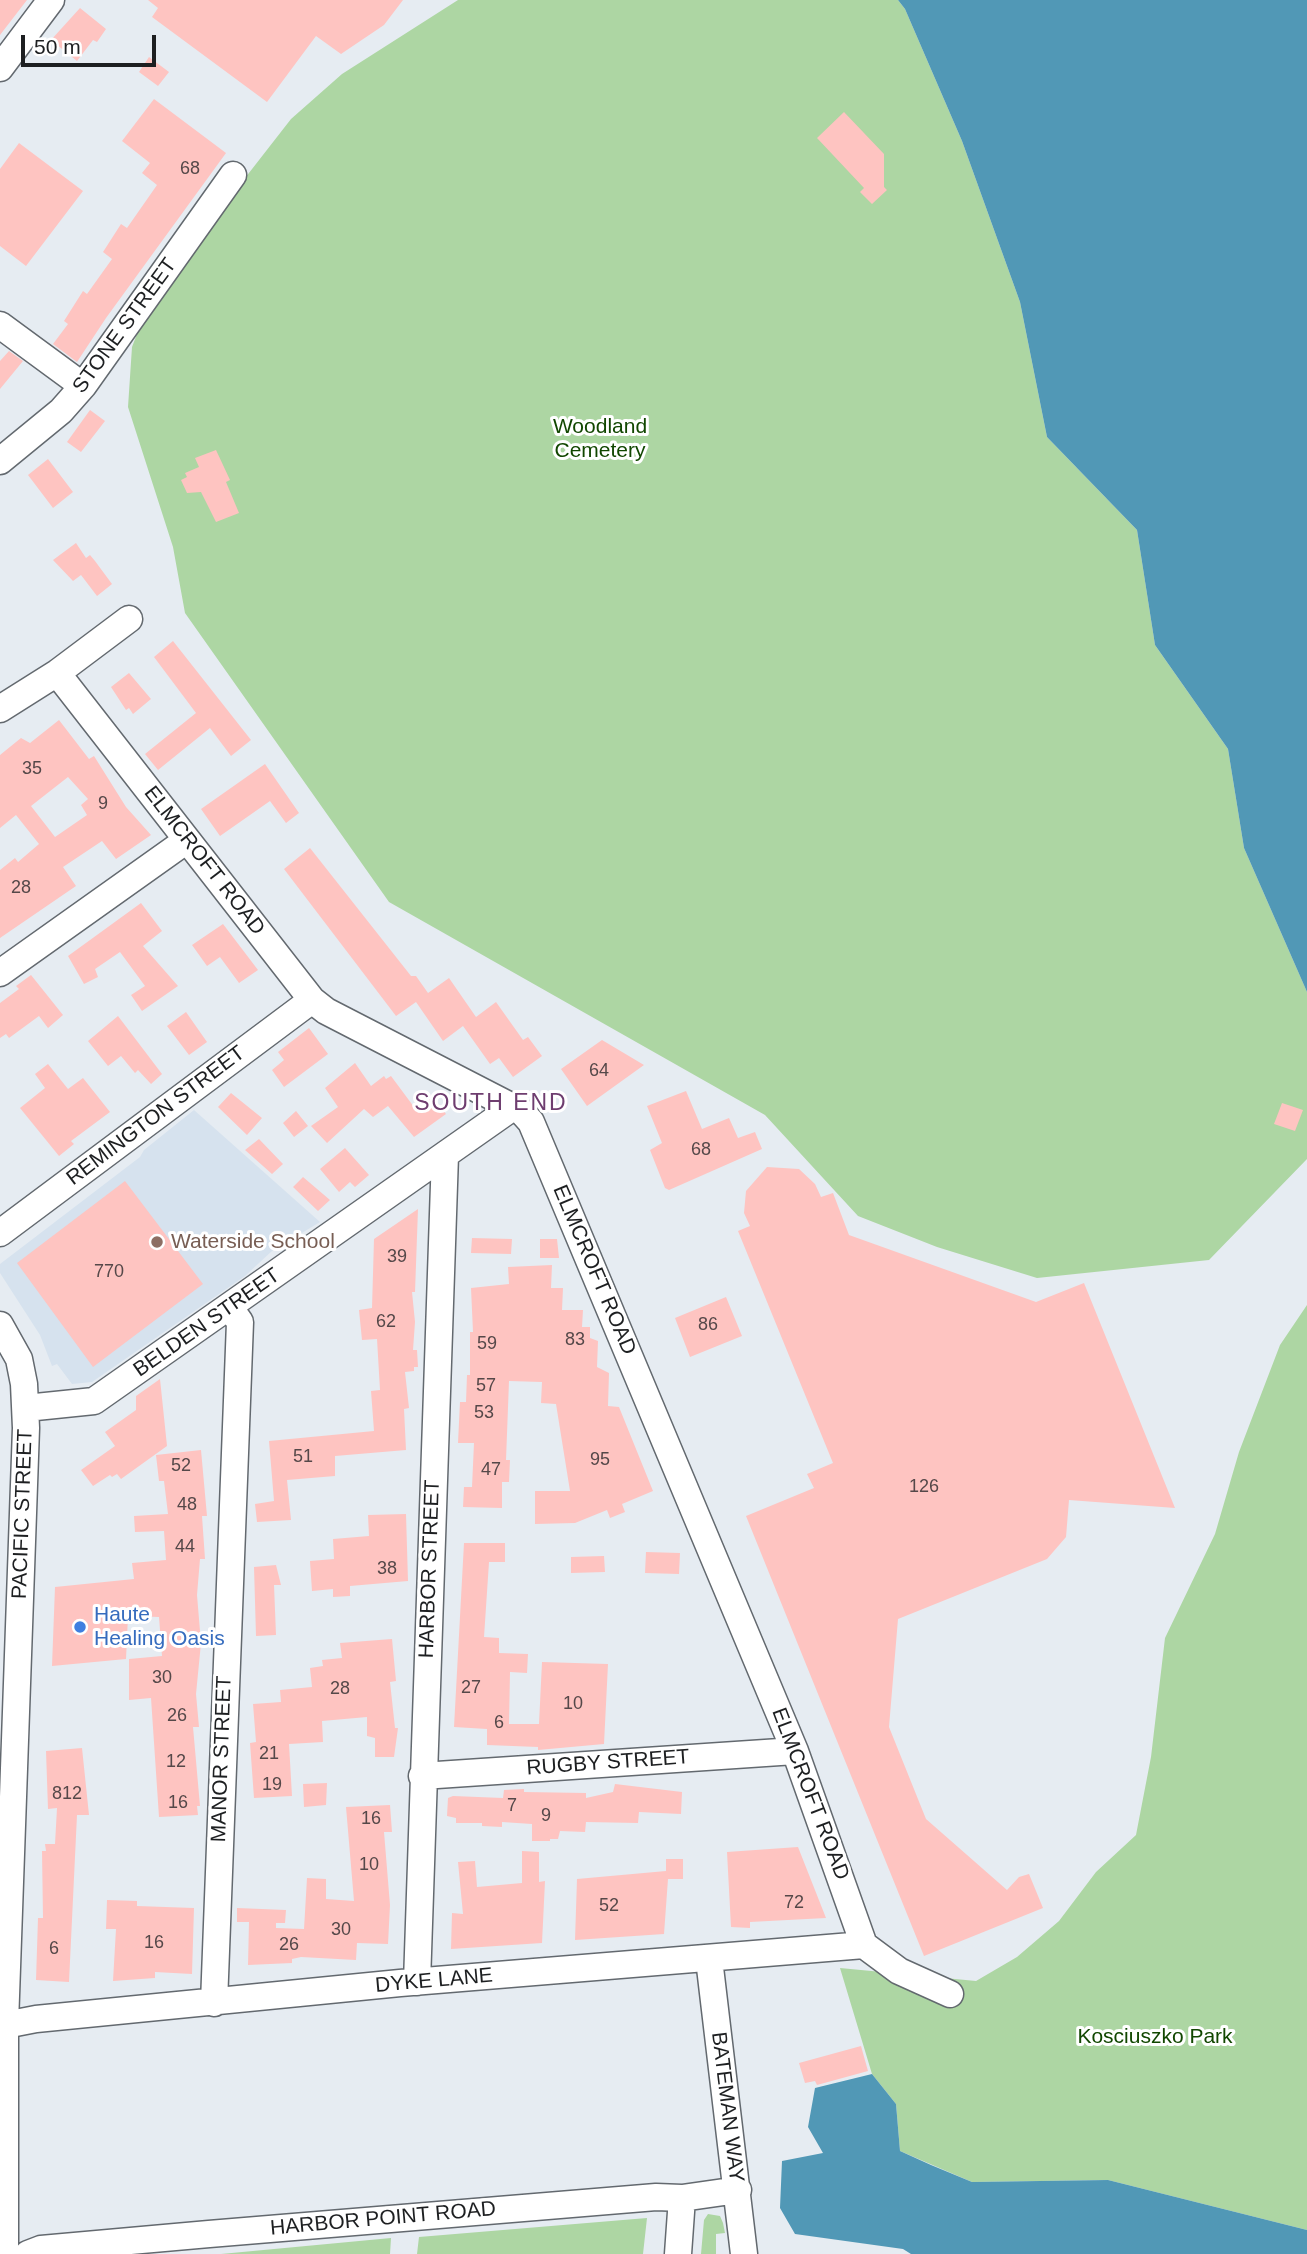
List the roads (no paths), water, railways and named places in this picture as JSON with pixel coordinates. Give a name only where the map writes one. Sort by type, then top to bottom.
[{"type":"street","points":[[2,61],[51,0]]},
{"type":"street","name":"STONE STREET","points":[[0,461],[61,411],[83,386],[233,175]]},
{"type":"street","points":[[0,324],[83,386]]},
{"type":"street","points":[[4,697],[57,673],[129,619]]},
{"type":"street","name":"ELMCROFT ROAD","points":[[57,673],[312,1000],[326,1012],[513,1107],[531,1122],[795,1751],[864,1945]]},
{"type":"street","points":[[0,973],[187,840]]},
{"type":"street","name":"REMINGTON STREET","points":[[0,1233],[312,1000]]},
{"type":"street","name":"BELDEN STREET","points":[[26,1408],[94,1401],[513,1107]]},
{"type":"street","name":"HARBOR STREET","points":[[417,1982],[445,1155]]},
{"type":"street","name":"MANOR STREET","points":[[214,2003],[240,1322],[230,1308]]},
{"type":"street","name":"PACIFIC STREET","points":[[0,1325],[19,1359],[26,1408],[7,1762],[2,2025],[5,2254]]},
{"type":"street","name":"RUGBY STREET","points":[[422,1776],[795,1751]]},
{"type":"street","points":[[864,1945],[899,1971],[950,1994]]},
{"type":"street","name":"DYKE LANE","points":[[2,2025],[417,1982],[864,1945]]},
{"type":"street","name":"BATEMAN WAY","points":[[709,1959],[744,2254]]},
{"type":"street","name":"HARBOR POINT ROAD","points":[[29,2254],[41,2249],[656,2197],[681,2198],[738,2190]]},
{"type":"street","points":[[678,2254],[681,2198]]},
{"type":"water","points":[[898,0],[1307,0],[1307,992],[1244,848],[1228,749],[1155,645],[1137,530],[1047,437],[1020,302],[962,141],[905,9]]},
{"type":"water","points":[[872,2074],[896,2104],[900,2151],[972,2182],[1108,2180],[1307,2230],[1307,2254],[911,2254],[903,2249],[795,2234],[780,2208],[782,2161],[823,2153],[808,2127],[815,2088]]},
{"type":"place","name":"Waterside School","points":[[157,1242]]},
{"type":"place","name":"Haute Healing Oasis","points":[[80,1627]]},
{"type":"district","name":"SOUTH END","points":[[491,1104]]},
{"type":"park label","name":"Woodland Cemetery","points":[[600,439]]},
{"type":"park label","name":"Kosciuszko Park","points":[[1155,2037]]}]
